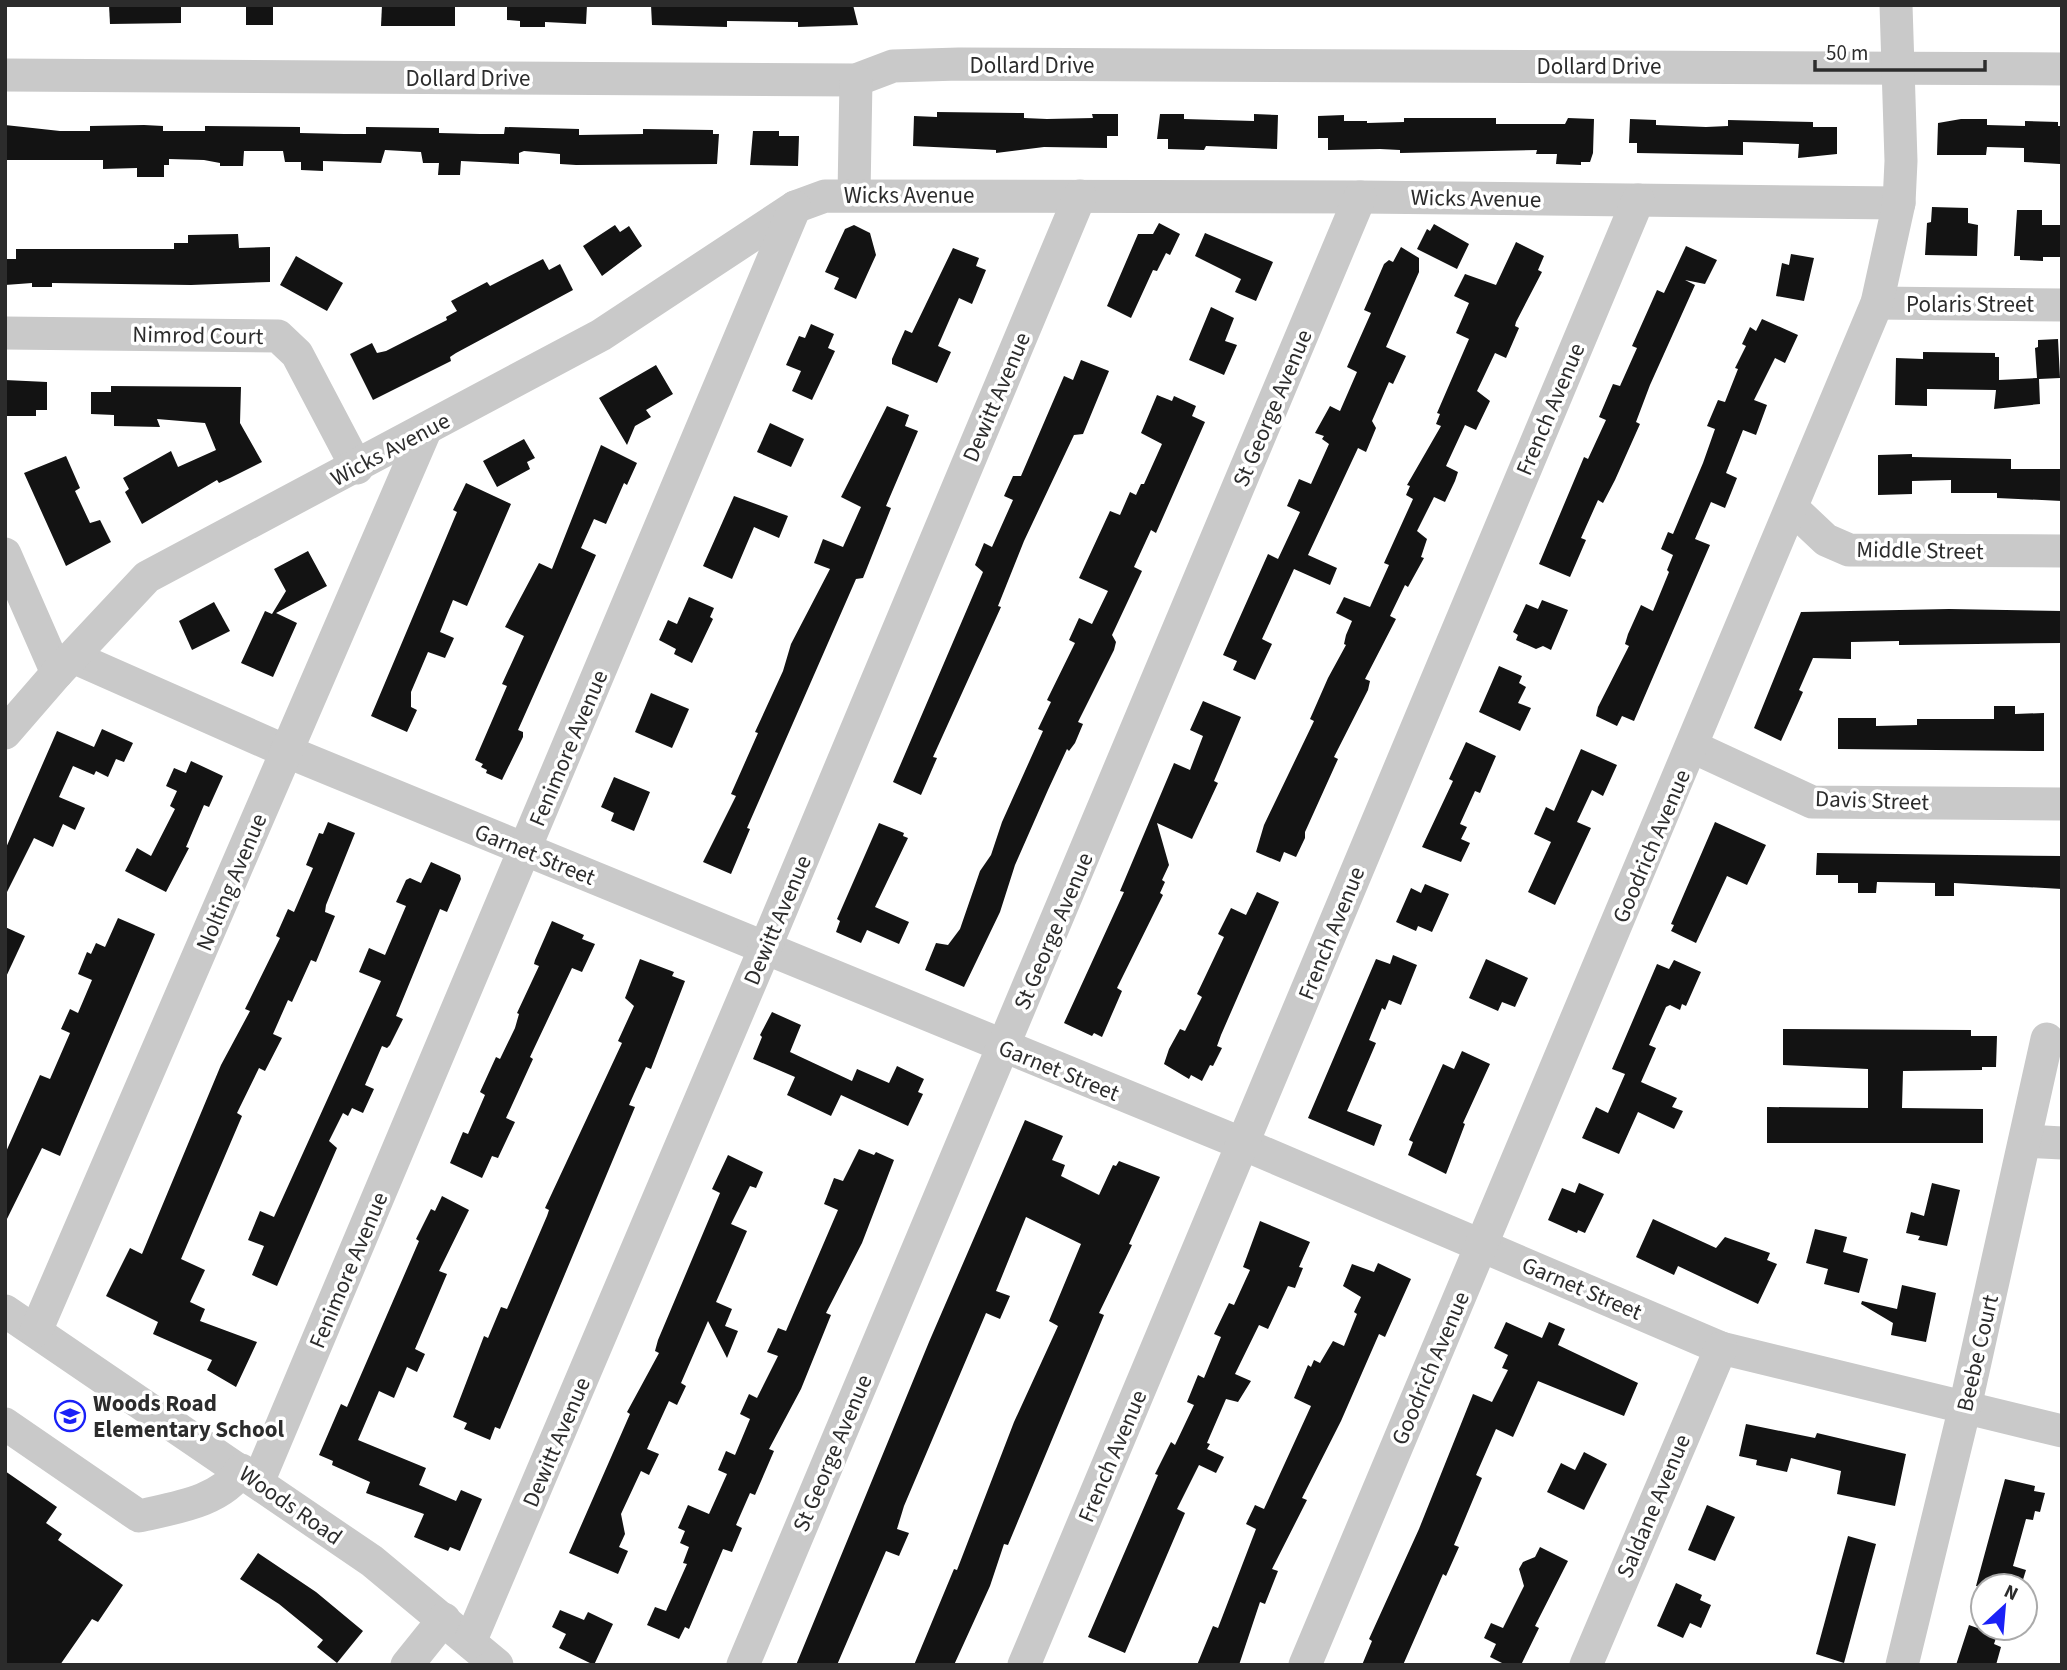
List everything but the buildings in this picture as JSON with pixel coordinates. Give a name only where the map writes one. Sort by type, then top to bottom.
[{"type":"street","name":"Goodrich Avenue","points":[[1305,1665],[1693,747],[1877,303],[1899,203],[1896,5]]},
{"type":"street","name":"Dollard Drive","points":[[5,75],[856,80],[893,66],[959,64],[2062,69]]},
{"type":"street","points":[[854,194],[856,80]]},
{"type":"street","name":"Wicks Avenue","points":[[5,733],[147,577],[357,468],[601,335],[795,207],[825,196],[1360,197],[1899,203]]},
{"type":"street","name":"Dewitt Avenue","points":[[470,1642],[1080,196]]},
{"type":"street","name":"St George Avenue","points":[[743,1665],[1360,197]]},
{"type":"street","name":"French Avenue","points":[[1024,1665],[1637,200]]},
{"type":"street","name":"Fenimore Avenue","points":[[249,1476],[526,850],[795,207]]},
{"type":"street","name":"Polaris Street","points":[[1877,303],[2062,305]]},
{"type":"street","name":"Nimrod Court","points":[[5,333],[278,336],[297,354],[357,468]]},
{"type":"street","name":"Nolting Avenue","points":[[36,1331],[425,431]]},
{"type":"street","name":"Middle Street","points":[[1792,508],[1826,540],[1849,550],[2062,551]]},
{"type":"street","points":[[5,554],[65,665]]},
{"type":"street","name":"Garnet Street","points":[[65,665],[288,752],[1243,1144],[1721,1348],[2062,1431]]},
{"type":"street","name":"Davis Street","points":[[1693,747],[1812,802],[2062,804]]},
{"type":"street","name":"Beebe Court","points":[[1902,1665],[1965,1408],[2046,1040]]},
{"type":"street","points":[[2025,1141],[2062,1143]]},
{"type":"street","name":"Woods Road","points":[[5,1311],[372,1561],[497,1665]]},
{"type":"street","name":"Saldane Avenue","points":[[1586,1665],[1721,1348]]},
{"type":"street","points":[[5,1424],[139,1516],[184,1505],[249,1476]]},
{"type":"street","points":[[407,1665],[444,1619]]},
{"type":"place","name":"Woods Road Elementary School","points":[[70,1416]]}]
